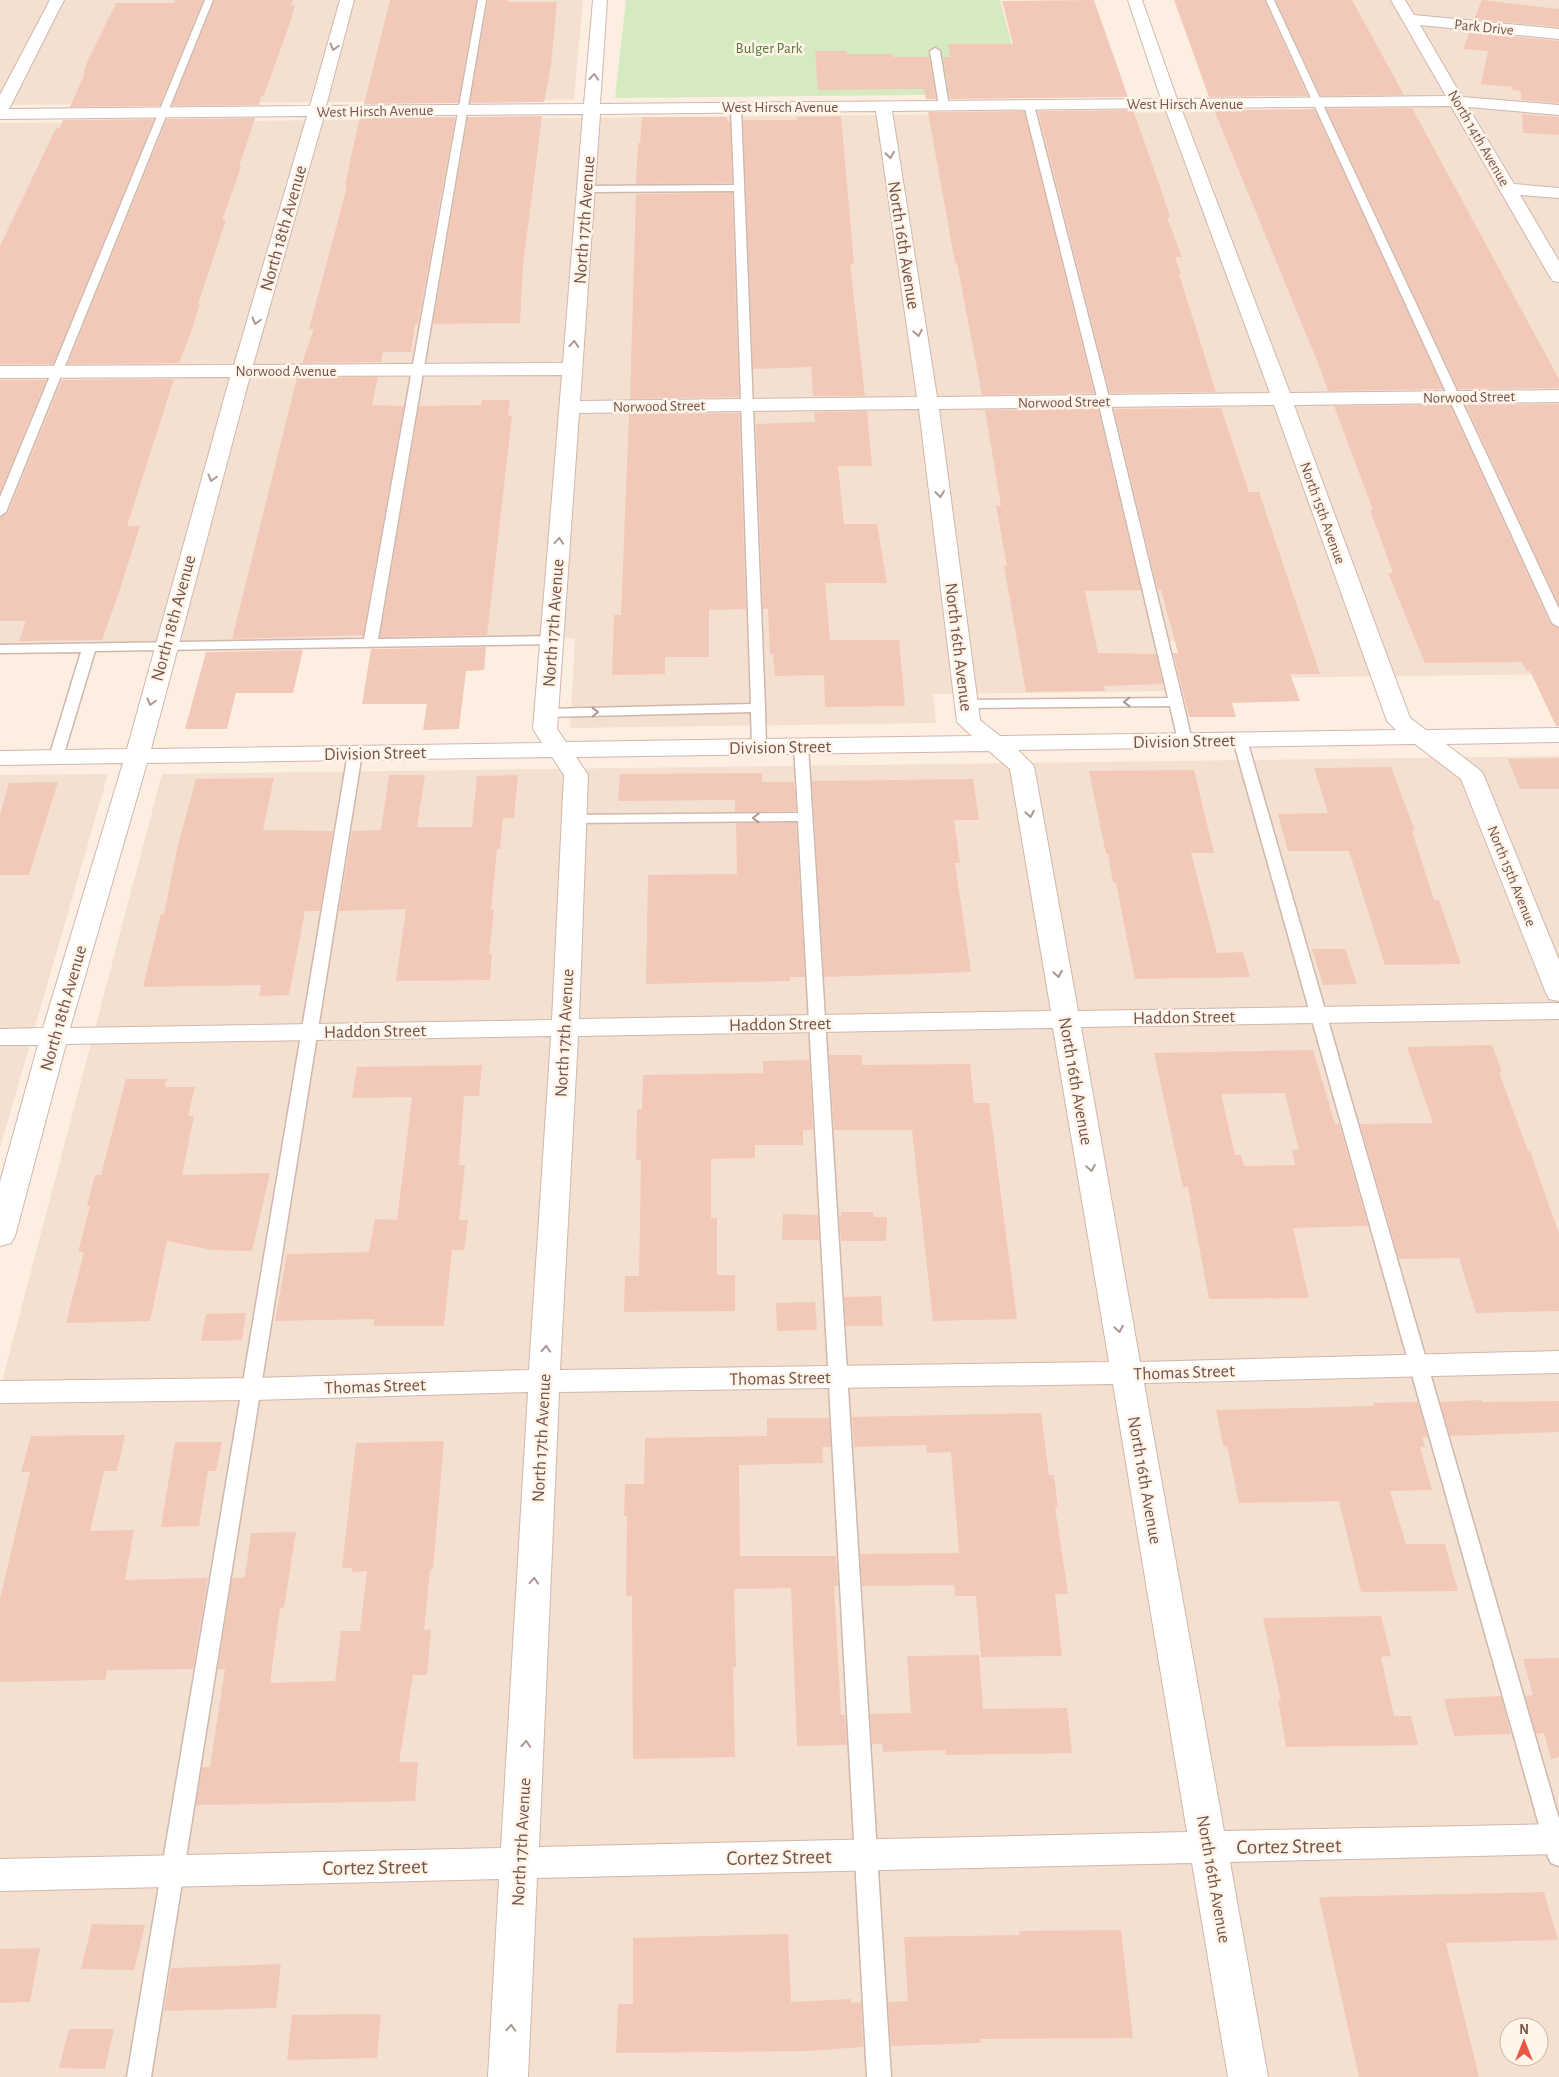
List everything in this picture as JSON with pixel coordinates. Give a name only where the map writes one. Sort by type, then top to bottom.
[{"type":"street","points":[[0,112],[57,0]]},
{"type":"street","name":"North 18th Avenue","points":[[0,1236],[54,1036],[137,756],[165,647],[317,111],[346,0]]},
{"type":"street","name":"North 17th Avenue","points":[[508,2077],[544,1381],[565,1028],[576,775],[545,729],[600,0]]},
{"type":"street","name":"North 15th Avenue","points":[[1135,0],[1171,104],[1282,399],[1398,721],[1472,776],[1559,993]]},
{"type":"street","name":"North 14th Avenue","points":[[1398,0],[1559,276]]},
{"type":"street","name":"Park Drive","points":[[1409,19],[1559,34]]},
{"type":"street","name":"West Hirsch Avenue","points":[[0,112],[736,108],[1458,101],[1559,110]]},
{"type":"street","name":"North 16th Avenue","points":[[882,106],[928,403],[969,722],[1022,766],[1248,2077]]},
{"type":"street","points":[[1508,189],[1559,193]]},
{"type":"street","name":"Norwood Avenue","points":[[0,372],[572,368]]},
{"type":"street","name":"Norwood Street","points":[[569,407],[1559,396]]},
{"type":"street","name":"Division Street","points":[[0,758],[1559,735]]},
{"type":"street","name":"Haddon Street","points":[[0,1037],[1559,1011]]},
{"type":"street","name":"Thomas Street","points":[[0,1392],[251,1389],[544,1381],[1127,1373],[1559,1362]]},
{"type":"street","name":"Cortez Street","points":[[0,1875],[1208,1848],[1557,1845]]},
{"type":"lane","points":[[0,512],[209,0]]},
{"type":"lane","points":[[370,644],[482,0]]},
{"type":"lane","points":[[1270,0],[1559,623]]},
{"type":"lane","points":[[935,52],[944,106]]},
{"type":"lane","points":[[1030,105],[1104,401],[1185,741]]},
{"type":"lane","points":[[736,108],[760,747]]},
{"type":"lane","points":[[586,190],[739,188]]},
{"type":"lane","points":[[0,649],[552,640]]},
{"type":"lane","points":[[56,757],[89,648]]},
{"type":"lane","points":[[966,704],[1176,702]]},
{"type":"lane","points":[[546,713],[758,708]]},
{"type":"lane","points":[[1240,740],[1557,1845]]},
{"type":"lane","points":[[801,746],[879,2077]]},
{"type":"lane","points":[[139,2077],[354,753]]},
{"type":"lane","points":[[574,819],[805,817]]},
{"type":"shaded area","points":[[0,0],[583,0],[574,100],[0,105]]},
{"type":"shaded area","points":[[1269,0],[1559,0],[1559,674],[1248,678],[1236,640],[1154,641],[1166,691],[933,694],[936,723],[570,728],[575,638],[0,645],[0,123],[1322,111]]},
{"type":"shaded area","points":[[1559,756],[1559,2077],[0,2077],[0,1389],[162,774]]},
{"type":"shaded area","points":[[108,774],[0,1148],[0,775]]},
{"type":"green space","name":"Bulger Park","points":[[626,0],[1000,0],[1025,94],[615,98]]},
{"type":"building","points":[[175,0],[203,0],[159,106],[70,107],[85,73],[83,73],[89,58],[116,3],[174,3]]},
{"type":"building","points":[[215,0],[293,0],[291,5],[295,5],[290,23],[264,95],[261,96],[259,105],[172,106]]},
{"type":"building","points":[[390,0],[476,0],[458,103],[364,104]]},
{"type":"building","points":[[488,0],[557,2],[551,66],[544,102],[470,103]]},
{"type":"building","points":[[1094,0],[1128,97],[950,99],[943,57],[950,57],[948,44],[1013,44],[1002,1]]},
{"type":"building","points":[[1174,0],[1264,0],[1308,96],[1209,97]]},
{"type":"building","points":[[1276,0],[1352,0],[1404,95],[1321,96]]},
{"type":"building","points":[[1482,0],[1559,9],[1559,27],[1474,19]]},
{"type":"building","points":[[1470,32],[1559,41],[1559,103],[1521,100],[1521,91],[1512,90],[1513,87],[1481,84],[1488,51],[1463,49]]},
{"type":"building","points":[[815,51],[847,51],[847,54],[893,54],[893,57],[929,57],[936,99],[926,99],[924,89],[818,90]]},
{"type":"building","points":[[1412,108],[1559,379],[1559,388],[1458,389],[1327,109]]},
{"type":"building","points":[[1314,109],[1443,389],[1328,391],[1214,110]]},
{"type":"building","points":[[1133,110],[1170,217],[1167,217],[1182,257],[1175,257],[1181,274],[1179,274],[1216,392],[1110,393],[1038,111]]},
{"type":"building","points":[[1024,111],[1094,393],[982,395],[957,263],[955,263],[928,112]]},
{"type":"building","points":[[1522,114],[1559,117],[1559,135],[1523,133]]},
{"type":"building","points":[[542,116],[523,265],[520,323],[433,324],[468,117]]},
{"type":"building","points":[[841,116],[854,264],[850,264],[865,396],[813,396],[811,367],[753,369],[743,120],[797,120],[797,117]]},
{"type":"building","points":[[455,117],[418,324],[415,324],[411,352],[383,352],[381,362],[302,363],[314,329],[309,329],[347,187],[345,187],[360,118]]},
{"type":"building","points":[[642,117],[727,117],[727,121],[730,121],[732,183],[636,184],[638,143],[640,143]]},
{"type":"building","points":[[255,118],[239,167],[241,167],[222,220],[226,220],[198,304],[200,304],[179,363],[68,364],[167,119]]},
{"type":"building","points":[[154,119],[53,364],[0,364],[0,246],[56,128],[60,128],[63,120]]},
{"type":"building","points":[[732,193],[739,397],[630,399],[636,194]]},
{"type":"building","points":[[378,377],[372,405],[404,406],[363,635],[232,639],[297,378]]},
{"type":"building","points":[[174,379],[127,526],[140,526],[102,640],[19,641],[26,621],[0,621],[0,518],[8,513],[62,380]]},
{"type":"building","points":[[0,380],[46,380],[0,492]]},
{"type":"building","points":[[482,400],[510,400],[508,416],[512,416],[487,635],[380,637],[419,406],[481,405]]},
{"type":"building","points":[[1559,404],[1559,605],[1466,405]]},
{"type":"building","points":[[1450,405],[1550,624],[1559,629],[1559,726],[1556,726],[1530,671],[1526,671],[1522,662],[1425,663],[1388,573],[1393,573],[1370,510],[1373,510],[1334,406]]},
{"type":"building","points":[[1221,408],[1249,492],[1259,492],[1320,674],[1290,674],[1300,701],[1232,703],[1236,717],[1189,717],[1173,653],[1178,653],[1161,590],[1158,590],[1114,409]]},
{"type":"building","points":[[1098,409],[1141,590],[1085,591],[1098,653],[1156,654],[1163,684],[1104,686],[1105,691],[1026,692],[1004,566],[1007,566],[996,506],[1001,506],[985,410]]},
{"type":"building","points":[[867,411],[872,466],[838,466],[844,524],[877,524],[887,583],[825,583],[830,640],[899,640],[905,706],[825,707],[824,675],[775,676],[773,654],[770,654],[768,609],[763,609],[756,424],[815,422],[814,412]]},
{"type":"building","points":[[739,413],[746,609],[709,610],[709,657],[665,657],[665,674],[612,675],[614,615],[621,615],[629,414]]},
{"type":"building","points":[[486,647],[484,670],[466,671],[459,729],[423,730],[427,704],[362,704],[371,649]]},
{"type":"building","points":[[303,650],[293,693],[236,693],[227,729],[185,729],[206,652]]},
{"type":"building","points":[[1559,758],[1559,789],[1520,789],[1508,759]]},
{"type":"building","points":[[1391,767],[1415,831],[1412,831],[1434,900],[1439,900],[1461,964],[1385,965],[1349,851],[1288,851],[1278,814],[1328,813],[1314,768]]},
{"type":"building","points":[[1194,770],[1214,853],[1191,853],[1217,953],[1243,952],[1250,977],[1135,979],[1116,883],[1113,883],[1108,854],[1106,854],[1089,771]]},
{"type":"building","points":[[762,773],[762,782],[794,782],[796,811],[735,812],[735,800],[618,801],[620,774]]},
{"type":"building","points":[[389,775],[425,775],[417,827],[472,827],[477,776],[518,775],[514,818],[503,818],[500,849],[497,849],[491,909],[494,909],[489,954],[492,954],[490,980],[396,981],[406,909],[339,911],[352,831],[381,830]]},
{"type":"building","points":[[274,778],[263,830],[333,831],[320,911],[305,911],[289,995],[259,996],[261,985],[143,987],[161,914],[164,914],[177,849],[196,779]]},
{"type":"building","points":[[973,779],[979,820],[954,820],[960,863],[955,863],[971,972],[824,977],[812,781]]},
{"type":"building","points":[[58,782],[29,875],[0,875],[0,815],[9,783]]},
{"type":"building","points":[[736,823],[796,823],[805,977],[790,977],[790,981],[646,984],[648,875],[737,874]]},
{"type":"building","points":[[1312,949],[1345,949],[1357,984],[1323,985]]},
{"type":"building","points":[[1492,1045],[1502,1072],[1499,1072],[1528,1151],[1530,1151],[1559,1234],[1559,1311],[1476,1313],[1459,1258],[1399,1259],[1360,1124],[1433,1123],[1407,1047]]},
{"type":"building","points":[[1313,1050],[1335,1124],[1339,1124],[1368,1226],[1293,1228],[1309,1298],[1209,1299],[1188,1187],[1183,1187],[1154,1053]],"holes":[[[1285,1093],[1299,1150],[1292,1150],[1295,1165],[1244,1166],[1241,1155],[1235,1155],[1221,1094]]]},
{"type":"building","points":[[829,1055],[862,1055],[862,1065],[970,1064],[974,1103],[989,1103],[1017,1319],[933,1321],[912,1130],[834,1130]]},
{"type":"building","points":[[809,1060],[813,1130],[803,1130],[803,1145],[755,1145],[755,1158],[711,1159],[711,1218],[717,1218],[717,1275],[735,1275],[735,1311],[624,1312],[625,1276],[639,1276],[641,1160],[636,1160],[637,1109],[642,1109],[643,1075],[763,1073],[763,1061]]},
{"type":"building","points":[[482,1065],[479,1096],[464,1096],[459,1165],[465,1165],[459,1220],[468,1220],[464,1250],[452,1250],[444,1326],[374,1326],[374,1319],[275,1321],[287,1254],[369,1252],[375,1219],[397,1220],[412,1097],[352,1098],[357,1067]]},
{"type":"building","points":[[126,1079],[167,1079],[165,1087],[195,1087],[188,1116],[194,1116],[182,1175],[270,1173],[252,1251],[212,1250],[167,1241],[150,1321],[66,1323],[84,1252],[78,1252],[90,1206],[87,1206],[95,1175],[101,1175]]},
{"type":"building","points":[[841,1212],[873,1212],[874,1217],[887,1217],[886,1241],[841,1241],[839,1216],[841,1216]]},
{"type":"building","points":[[783,1214],[818,1215],[819,1240],[782,1240]]},
{"type":"building","points":[[881,1296],[883,1326],[846,1326],[844,1297]]},
{"type":"building","points":[[815,1302],[817,1330],[777,1331],[776,1303]]},
{"type":"building","points":[[246,1313],[242,1340],[201,1341],[206,1314]]},
{"type":"building","points":[[1482,1400],[1482,1402],[1559,1401],[1559,1432],[1450,1436],[1440,1402]]},
{"type":"building","points":[[1418,1402],[1428,1437],[1422,1437],[1425,1447],[1420,1447],[1432,1490],[1390,1491],[1406,1544],[1445,1544],[1458,1591],[1361,1592],[1339,1501],[1239,1503],[1227,1446],[1223,1446],[1216,1410],[1374,1406],[1373,1403]]},
{"type":"building","points":[[1041,1413],[1049,1475],[1054,1475],[1058,1507],[1055,1507],[1068,1594],[1055,1594],[1062,1656],[981,1657],[976,1596],[955,1596],[954,1585],[862,1586],[860,1554],[959,1553],[951,1452],[927,1453],[926,1445],[854,1447],[852,1417]]},
{"type":"building","points":[[767,1418],[829,1418],[831,1447],[822,1447],[823,1463],[739,1465],[740,1556],[836,1556],[838,1586],[834,1586],[841,1715],[845,1715],[847,1745],[797,1746],[791,1588],[734,1589],[736,1667],[733,1667],[735,1757],[633,1759],[632,1596],[626,1596],[627,1516],[624,1516],[625,1484],[644,1484],[645,1438],[767,1436]]},
{"type":"building","points":[[125,1435],[117,1471],[104,1471],[90,1531],[134,1530],[125,1580],[208,1578],[193,1669],[107,1670],[105,1680],[0,1682],[0,1599],[30,1472],[21,1472],[31,1436]]},
{"type":"building","points":[[444,1441],[433,1569],[430,1570],[424,1630],[431,1629],[427,1675],[413,1675],[399,1762],[418,1762],[415,1801],[196,1805],[202,1767],[210,1767],[225,1669],[218,1669],[232,1578],[242,1578],[245,1576],[251,1533],[296,1532],[284,1608],[280,1608],[270,1683],[335,1681],[341,1631],[360,1631],[367,1571],[352,1572],[352,1568],[342,1568],[356,1443]]},
{"type":"building","points":[[175,1442],[222,1442],[216,1471],[208,1471],[199,1526],[161,1527]]},
{"type":"building","points":[[1381,1616],[1391,1656],[1381,1657],[1394,1716],[1411,1716],[1418,1745],[1286,1747],[1278,1700],[1281,1700],[1263,1618]]},
{"type":"building","points":[[979,1655],[983,1709],[1067,1708],[1072,1753],[946,1755],[945,1750],[883,1752],[882,1744],[872,1744],[870,1714],[911,1713],[907,1656]]},
{"type":"building","points":[[1559,1658],[1559,1757],[1551,1759],[1544,1733],[1536,1734],[1525,1696],[1533,1695],[1523,1659]]},
{"type":"building","points":[[1501,1696],[1511,1734],[1454,1736],[1444,1699]]},
{"type":"building","points":[[1544,1892],[1558,1940],[1446,1943],[1479,2077],[1359,2077],[1319,1897]]},
{"type":"building","points":[[92,1924],[145,1925],[134,1970],[81,1969]]},
{"type":"building","points":[[1121,1930],[1133,2038],[980,2039],[981,2043],[891,2046],[888,2002],[908,2001],[904,1937],[1020,1935],[1019,1931]]},
{"type":"building","points":[[788,1934],[791,2002],[851,1999],[851,2003],[861,2002],[863,2047],[807,2051],[616,2053],[618,2004],[633,2004],[633,1938]]},
{"type":"building","points":[[40,1948],[30,2002],[0,2003],[0,1949]]},
{"type":"building","points":[[281,1964],[276,2008],[164,2011],[171,1968]]},
{"type":"building","points":[[381,2014],[377,2058],[287,2060],[292,2015]]},
{"type":"building","points":[[69,2029],[114,2029],[105,2069],[59,2068]]}]
